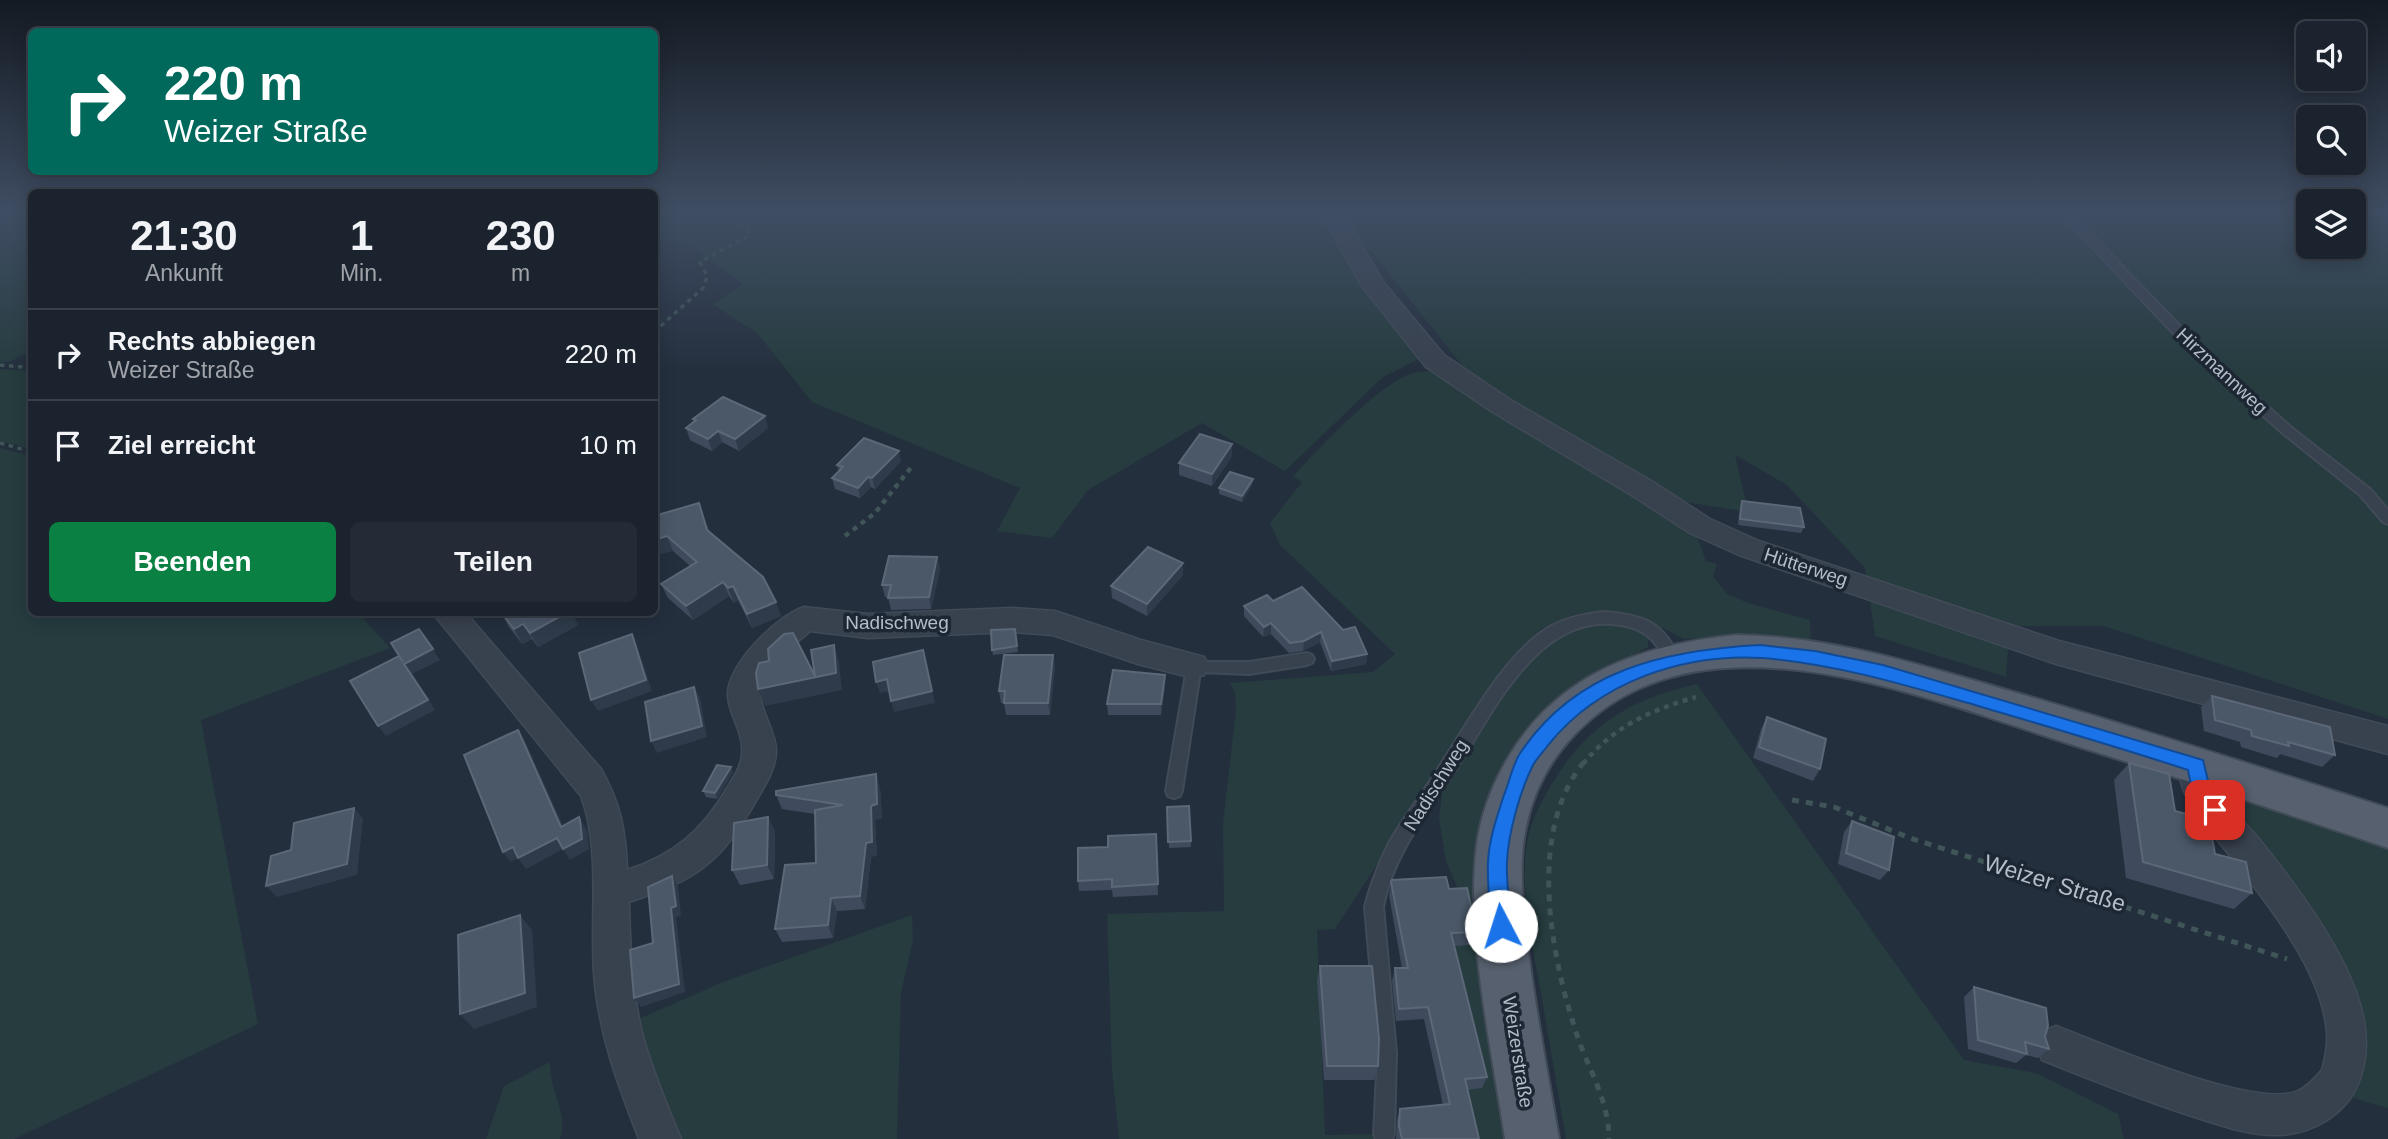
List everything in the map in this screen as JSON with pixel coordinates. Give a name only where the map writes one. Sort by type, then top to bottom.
[{"type":"main road","name":"Weizerstraße","points":[[1532,1139],[1510,1005],[1498,900],[1497,862],[1504,823],[1525,761],[1556,723],[1611,681],[1672,655],[1760,652],[1857,666],[2069,725],[2388,828]]},
{"type":"street","name":"Hütterweg","points":[[1363,266],[1374,286],[1435,361],[1500,405],[1643,489],[1700,526],[1749,548],[2056,652],[2388,740]]},
{"type":"street","points":[[450,616],[580,768],[600,797],[605,810],[609,842],[619,1021],[633,1068],[660,1139]]},
{"type":"street","name":"Nadischweg","points":[[610,892],[674,870],[708,846],[723,830],[759,757],[760,746],[743,695],[745,683],[758,663],[804,619],[869,626],[1012,620],[1055,623],[1138,652],[1193,666]]},
{"type":"street","points":[[2056,1046],[2229,1106],[2278,1115],[2298,1113],[2314,1105],[2338,1084],[2349,1047],[2343,1010],[2318,952],[2289,907],[2201,792],[2197,765]]},
{"type":"lane","name":"Hirzmannweg","points":[[2116,266],[2195,349],[2289,432],[2365,492],[2388,519]]},
{"type":"lane","name":"Nadischweg","points":[[1384,1134],[1387,1053],[1374,907],[1377,892],[1395,849],[1500,688],[1518,664],[1552,633],[1580,620],[1609,618],[1644,625],[1660,637],[1672,655]]},
{"type":"lane","points":[[1174,791],[1193,666],[1249,668],[1307,659]]},
{"type":"path","points":[[658,328],[704,287],[707,276],[702,266]]},
{"type":"path","points":[[0,365],[28,368]]},
{"type":"path","points":[[0,443],[28,451]]},
{"type":"path","points":[[845,536],[865,524],[882,508],[913,465]]},
{"type":"path","points":[[1609,1139],[1608,1111],[1574,1024],[1556,944],[1550,891],[1553,829],[1564,793],[1584,763],[1598,748],[1635,719],[1696,697]]},
{"type":"path","name":"Weizer Straße","points":[[1792,800],[1834,807],[1910,838],[2291,960],[2318,952]]},
{"type":"green space","points":[[0,266],[28,266],[28,354],[0,362]]},
{"type":"green space","points":[[718,266],[1351,266],[1425,356],[1383,377],[1285,471],[1202,423],[1088,490],[1052,538],[997,531],[1020,488],[812,402],[757,333],[712,304],[743,285]]},
{"type":"green space","points":[[1383,266],[2388,266],[2388,719],[2104,626],[2010,626],[2006,677],[1875,636],[1865,568],[1787,485],[1735,455],[1748,512],[1685,502],[1706,561],[1717,564],[1713,576],[1727,594],[1748,603],[1810,620],[1811,644],[1725,637],[1684,639],[1643,618],[1626,613],[1589,612],[1569,616],[1541,629],[1509,660],[1514,661],[1472,718],[1335,929],[1317,930],[1325,1135],[1377,1134],[1378,1139],[1119,1139],[1112,1070],[1107,914],[1224,911],[1223,823],[1236,710],[1235,693],[1230,683],[1373,672],[1395,654],[1280,545],[1270,523],[1302,482],[1293,476],[1369,401],[1403,377],[1417,372],[1446,374],[1475,382]]},
{"type":"green space","points":[[0,369],[28,371],[28,448],[0,441]]},
{"type":"green space","points":[[0,448],[28,455],[28,616],[361,616],[390,648],[201,720],[258,1024],[14,1139],[0,1139]]},
{"type":"green space","points":[[1583,624],[1618,625],[1634,629],[1648,639],[1648,647],[1603,672],[1551,707],[1521,739],[1515,1139],[1472,1139],[1460,1090],[1482,1088],[1447,946],[1472,944],[1463,901],[1446,861],[1439,818],[1442,793],[1446,782],[1483,723],[1524,667],[1550,642]]},
{"type":"green space","points":[[1697,684],[1964,1060],[2036,1073],[2118,1114],[2124,1139],[1566,1139],[1528,916],[1525,867],[1532,823],[1553,782],[1581,745],[1597,730],[1632,706],[1652,697]]},
{"type":"green space","points":[[2219,789],[2388,843],[2388,1108],[2346,1096],[2362,1055],[2217,795]]},
{"type":"green space","points":[[912,915],[913,940],[901,993],[897,1139],[676,1139],[634,1021],[723,982]]},
{"type":"green space","points":[[550,1062],[552,1082],[562,1119],[560,1139],[486,1139],[504,1086]]},
{"type":"building","points":[[723,397],[765,416],[735,439],[718,431],[708,439],[686,428],[696,420],[693,419]]},
{"type":"building","points":[[1200,434],[1232,444],[1212,474],[1179,463]]},
{"type":"building","points":[[864,438],[899,451],[858,488],[832,478],[843,467],[837,465]]},
{"type":"building","points":[[1230,472],[1253,479],[1242,496],[1219,488]]},
{"type":"building","points":[[1742,501],[1800,508],[1804,527],[1740,519]]},
{"type":"building","points":[[699,503],[707,530],[763,577],[776,602],[747,614],[733,586],[728,588],[723,582],[686,606],[661,584],[697,562],[667,536],[658,539],[658,515]]},
{"type":"building","points":[[1148,547],[1183,563],[1147,604],[1111,586]]},
{"type":"building","points":[[889,556],[937,557],[929,597],[888,598],[891,585],[882,585]]},
{"type":"building","points":[[1302,587],[1343,630],[1355,627],[1367,654],[1332,661],[1321,632],[1304,641],[1290,643],[1271,623],[1264,627],[1244,606],[1267,595],[1273,601]]},
{"type":"building","points":[[504,616],[561,616],[530,633],[523,624],[514,629]]},
{"type":"building","points":[[419,629],[433,649],[404,664],[428,700],[378,726],[350,681],[399,656],[403,662],[391,643]]},
{"type":"building","points":[[1015,629],[1017,646],[992,650],[991,630]]},
{"type":"building","points":[[793,633],[815,676],[811,650],[834,645],[836,673],[758,689],[756,673],[759,663],[769,661],[768,649],[784,634]]},
{"type":"building","points":[[632,634],[646,680],[591,700],[579,653]]},
{"type":"building","points":[[923,650],[932,691],[891,701],[887,679],[876,682],[873,662]]},
{"type":"building","points":[[1004,655],[1053,655],[1048,703],[1004,703],[1005,691],[999,691]]},
{"type":"building","points":[[1113,670],[1165,675],[1161,704],[1107,704]]},
{"type":"building","points":[[694,687],[702,726],[651,741],[645,702]]},
{"type":"building","points":[[2212,696],[2330,727],[2335,755],[2288,742],[2289,746],[2252,736],[2251,730],[2215,720]]},
{"type":"building","points":[[1767,717],[1826,739],[1820,769],[1759,747]]},
{"type":"building","points":[[518,730],[561,827],[579,817],[582,839],[563,849],[557,838],[518,858],[513,847],[503,852],[464,755]]},
{"type":"building","points":[[2129,763],[2169,774],[2175,811],[2209,820],[2215,854],[2246,862],[2252,893],[2143,862]]},
{"type":"building","points":[[717,765],[731,767],[715,793],[703,791]]},
{"type":"building","points":[[876,774],[877,804],[871,806],[872,842],[866,843],[860,896],[831,898],[828,925],[775,929],[785,865],[816,863],[815,810],[843,805],[776,795],[776,791]]},
{"type":"building","points":[[1189,806],[1191,841],[1168,842],[1167,807]]},
{"type":"building","points":[[354,808],[347,864],[266,886],[271,856],[291,850],[294,823]]},
{"type":"building","points":[[768,817],[767,865],[732,870],[734,823]]},
{"type":"building","points":[[1852,821],[1894,837],[1889,870],[1846,853]]},
{"type":"building","points":[[1156,834],[1158,884],[1112,887],[1112,879],[1078,881],[1078,848],[1108,847],[1108,836]]},
{"type":"building","points":[[672,876],[676,906],[671,908],[679,984],[634,998],[630,950],[653,943],[648,887]]},
{"type":"building","points":[[1446,877],[1449,889],[1467,888],[1477,932],[1451,933],[1487,1077],[1465,1079],[1479,1139],[1402,1139],[1399,1126],[1400,1109],[1450,1104],[1428,1007],[1399,1009],[1395,968],[1408,968],[1391,882]]},
{"type":"building","points":[[520,915],[525,993],[460,1014],[458,935]]},
{"type":"building","points":[[1320,966],[1372,966],[1379,1039],[1378,1066],[1327,1066]]},
{"type":"building","points":[[1974,987],[2046,1008],[2048,1026],[2045,1037],[2049,1049],[2025,1042],[2027,1054],[1978,1040]]},
{"type":"route","points":[[1501,926],[1497,862],[1504,823],[1525,761],[1556,723],[1611,681],[1652,666],[1706,654],[1735,651],[1815,658],[1883,672],[2069,725],[2197,765],[2201,792],[2215,810]]}]
